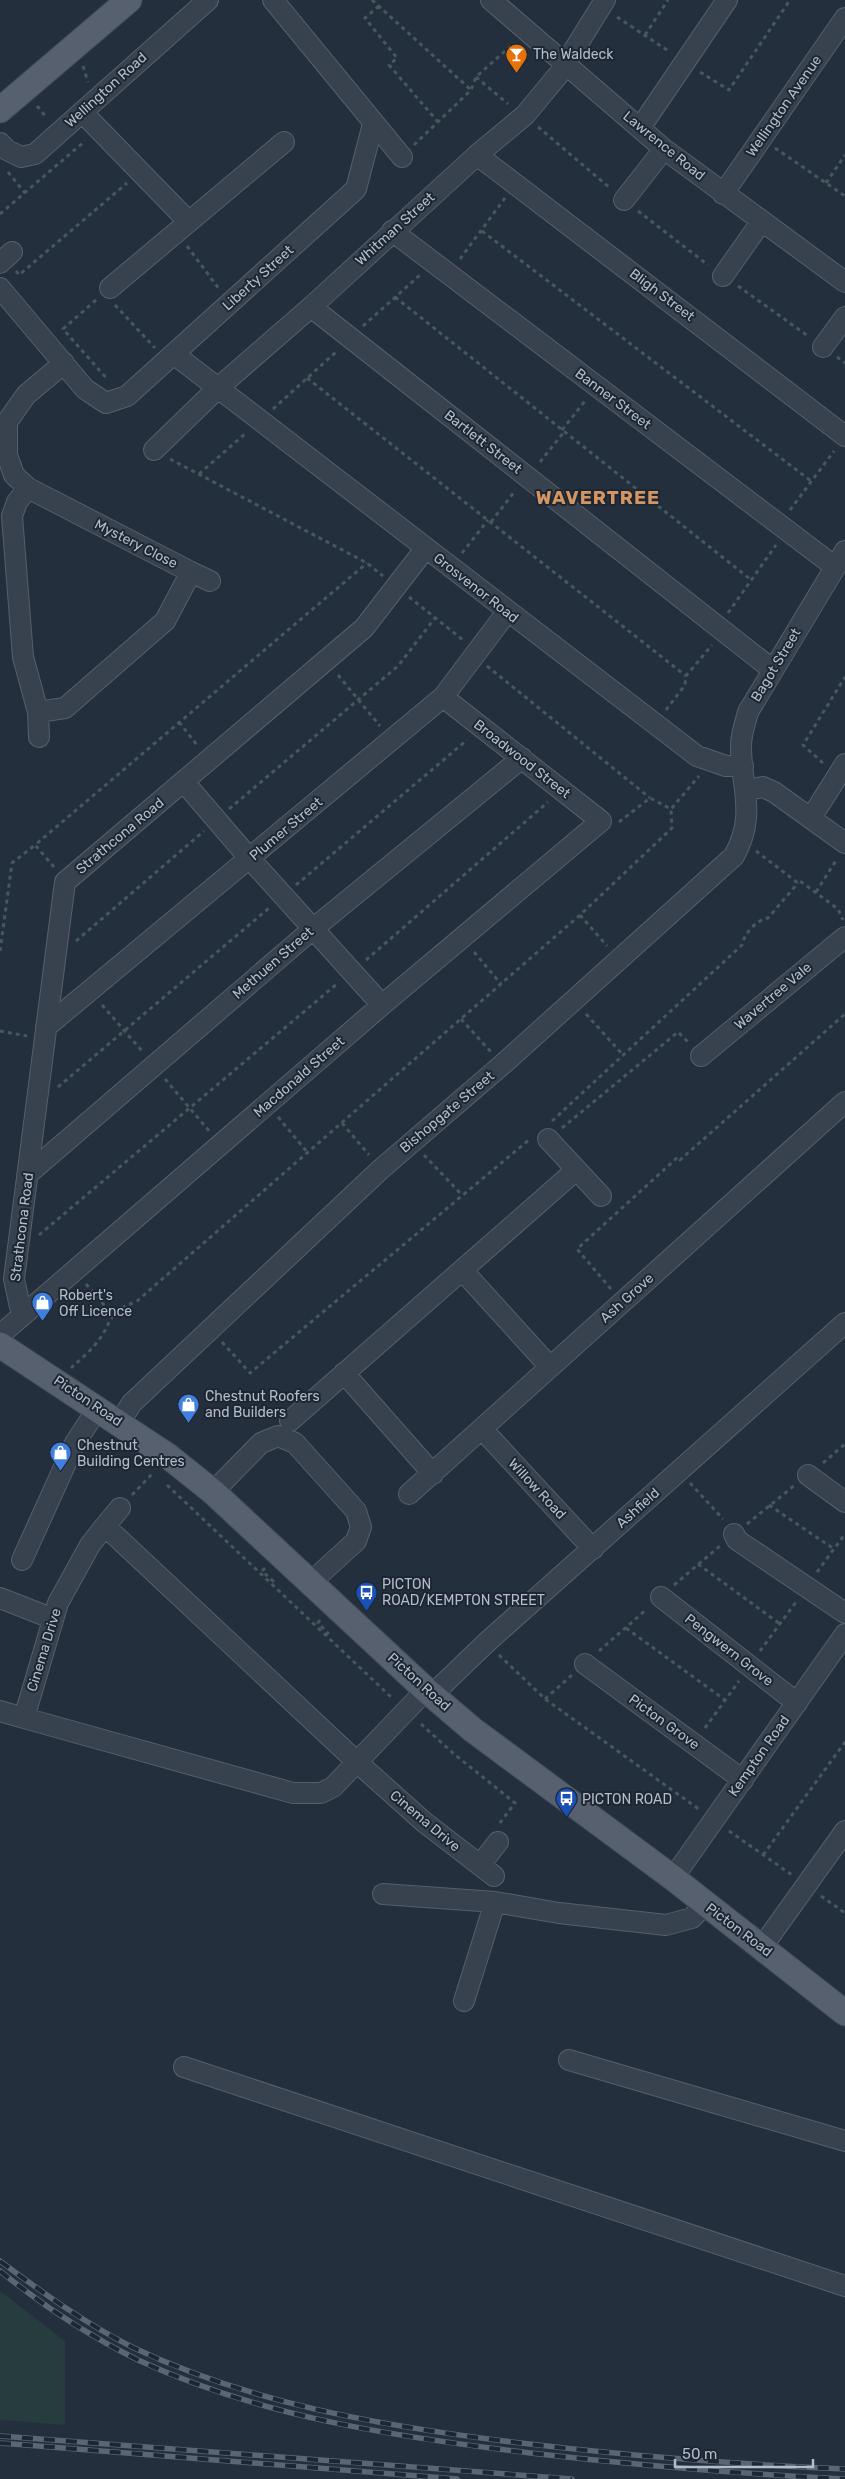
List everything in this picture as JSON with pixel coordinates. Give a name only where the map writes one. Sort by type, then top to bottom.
[{"type":"main road","points":[[0,110],[129,0]]},
{"type":"main road","name":"Picton Road","points":[[0,1345],[59,1382],[168,1456],[213,1492],[472,1730],[674,1878],[845,2013]]},
{"type":"street","name":"Wellington Road","points":[[0,143],[7,150],[21,157],[35,154],[208,0]]},
{"type":"street","points":[[273,0],[402,157]]},
{"type":"street","name":"Lawrence Road","points":[[490,0],[664,148],[723,194],[845,282]]},
{"type":"street","name":"Whitman Street","points":[[154,450],[219,387],[311,307],[477,155],[524,116],[565,65],[604,0]]},
{"type":"street","points":[[640,128],[727,0]]},
{"type":"street","name":"Wellington Avenue","points":[[723,194],[845,18]]},
{"type":"street","points":[[87,107],[99,129],[188,220]]},
{"type":"street","name":"Liberty Street","points":[[115,401],[172,358],[356,189],[373,124]]},
{"type":"street","points":[[106,296],[188,220],[284,142]]},
{"type":"street","points":[[624,200],[664,148]]},
{"type":"street","name":"Bligh Street","points":[[477,155],[845,436]]},
{"type":"street","points":[[723,276],[762,222]]},
{"type":"street","name":"Banner Street","points":[[392,231],[783,528],[840,559]]},
{"type":"street","points":[[0,288],[85,389],[115,401]]},
{"type":"street","name":"Bartlett Street","points":[[311,307],[774,670]]},
{"type":"street","points":[[823,347],[845,317]]},
{"type":"street","name":"Grosvenor Road","points":[[172,358],[219,387],[425,549],[697,756],[726,766],[743,766]]},
{"type":"street","name":"Mystery Close","points":[[38,712],[65,708],[165,621],[191,572],[28,488],[14,475],[7,454],[8,422],[26,395],[64,363]]},
{"type":"street","points":[[28,488],[17,502],[12,516],[23,656],[38,712],[40,737]]},
{"type":"street","name":"Strathcona Road","points":[[22,1316],[15,1290],[18,1253],[65,882],[364,628],[425,549]]},
{"type":"street","name":"Bagot Street","points":[[747,790],[743,766],[742,734],[748,712],[840,559]]},
{"type":"street","points":[[191,572],[210,582]]},
{"type":"street","name":"Plumer Street","points":[[46,1033],[443,697],[508,612]]},
{"type":"street","name":"Broadwood Street","points":[[443,697],[601,821]]},
{"type":"street","name":"Methuen Street","points":[[28,1174],[314,928],[522,758]]},
{"type":"street","points":[[811,818],[845,764]]},
{"type":"street","points":[[184,782],[250,859],[382,1005]]},
{"type":"street","points":[[747,790],[763,787],[811,818],[843,849]]},
{"type":"street","name":"Bishopgate Street","points":[[119,1423],[132,1403],[381,1168],[574,1002],[734,856],[742,839],[748,810],[747,790]]},
{"type":"street","name":"Macdonald Street","points":[[0,1335],[382,1005],[601,821]]},
{"type":"street","name":"Wavertree Vale","points":[[701,1056],[845,937]]},
{"type":"street","name":"Ash Grove","points":[[409,1494],[845,1102]]},
{"type":"street","points":[[543,1134],[575,1171],[601,1196]]},
{"type":"street","points":[[290,1421],[575,1171]]},
{"type":"street","points":[[463,1271],[550,1368]]},
{"type":"street","name":"Ashfield","points":[[429,1692],[845,1323]]},
{"type":"street","points":[[344,1374],[433,1474]]},
{"type":"street","points":[[22,1560],[75,1443],[98,1408]]},
{"type":"street","name":"Willow Road","points":[[482,1429],[592,1549]]},
{"type":"street","points":[[213,1492],[261,1443],[278,1436],[296,1443],[356,1511],[361,1527],[356,1541],[310,1583]]},
{"type":"street","points":[[808,1475],[845,1502]]},
{"type":"street","points":[[105,1526],[120,1508]]},
{"type":"street","name":"Cinema Drive","points":[[24,1718],[51,1618],[66,1586],[90,1545],[105,1526],[358,1763],[424,1822],[487,1871],[498,1842]]},
{"type":"street","points":[[734,1534],[737,1540],[845,1613]]},
{"type":"street","name":"Pengwern Grove","points":[[661,1597],[797,1703]]},
{"type":"street","points":[[0,1598],[51,1618]]},
{"type":"street","name":"Kempton Road","points":[[674,1878],[845,1634]]},
{"type":"street","name":"Picton Grove","points":[[585,1664],[743,1780]]},
{"type":"street","points":[[0,1711],[293,1793],[321,1793],[333,1787],[429,1692]]},
{"type":"street","points":[[762,1947],[845,1831]]},
{"type":"street","points":[[383,1894],[495,1902],[559,1913],[666,1925],[692,1918],[705,1904]]},
{"type":"street","points":[[464,2001],[495,1902]]},
{"type":"street","points":[[569,2060],[845,2141]]},
{"type":"street","points":[[184,2067],[845,2286]]},
{"type":"path","points":[[372,0],[471,90]]},
{"type":"path","points":[[644,35],[668,0]]},
{"type":"path","points":[[379,6],[365,18],[397,58],[389,65],[438,122]]},
{"type":"path","points":[[402,157],[471,90],[476,77],[527,31]]},
{"type":"path","points":[[72,49],[82,59],[87,107]]},
{"type":"path","points":[[476,77],[624,200],[723,276],[845,363]]},
{"type":"path","points":[[24,90],[58,133]]},
{"type":"path","points":[[0,214],[99,129]]},
{"type":"path","points":[[762,138],[845,196]]},
{"type":"path","points":[[826,183],[845,155]]},
{"type":"path","points":[[6,170],[25,193]]},
{"type":"path","points":[[6,258],[19,275],[140,172]]},
{"type":"path","points":[[199,474],[395,298],[441,269],[482,231],[516,184]]},
{"type":"path","points":[[188,220],[182,240],[230,303]]},
{"type":"path","points":[[482,231],[810,481]]},
{"type":"path","points":[[115,401],[63,329],[106,296],[172,358]]},
{"type":"path","points":[[395,298],[750,579]]},
{"type":"path","points":[[307,378],[686,676]]},
{"type":"path","points":[[450,568],[527,476],[596,386]]},
{"type":"path","points":[[656,724],[685,686],[686,676],[748,588],[750,579],[783,528],[810,481],[845,436]]},
{"type":"path","points":[[154,450],[367,562],[650,798],[671,809]]},
{"type":"path","points":[[0,951],[12,863],[36,845],[367,562]]},
{"type":"path","points":[[55,959],[398,666],[435,618]]},
{"type":"path","points":[[326,661],[391,740]]},
{"type":"path","points":[[802,745],[845,677]]},
{"type":"path","points":[[179,722],[210,760]]},
{"type":"path","points":[[36,1105],[482,727]]},
{"type":"path","points":[[59,1382],[101,1338],[112,1314],[121,1307],[136,1302],[167,1272],[308,1153],[580,914],[672,828],[671,809],[710,762]]},
{"type":"path","points":[[18,1253],[352,971],[562,790]]},
{"type":"path","points":[[601,821],[619,822],[650,798]]},
{"type":"path","points":[[742,839],[798,884]]},
{"type":"path","points":[[36,845],[65,882]]},
{"type":"path","points":[[816,892],[843,849]]},
{"type":"path","points":[[543,1134],[742,945],[744,937],[761,919],[768,918],[800,881],[838,909],[845,923]]},
{"type":"path","points":[[580,914],[620,961]]},
{"type":"path","points":[[462,938],[501,984]]},
{"type":"path","points":[[574,1002],[624,1056]]},
{"type":"path","points":[[623,1302],[577,1249],[678,1158],[680,1160],[845,1014]]},
{"type":"path","points":[[461,1020],[503,1064]]},
{"type":"path","points":[[0,1031],[46,1033]]},
{"type":"path","points":[[211,1330],[250,1373],[522,1143],[543,1134],[678,1032],[701,1056]]},
{"type":"path","points":[[267,1105],[308,1153]]},
{"type":"path","points":[[342,1123],[381,1168]]},
{"type":"path","points":[[412,1141],[462,1195]]},
{"type":"path","points":[[75,1271],[112,1314]]},
{"type":"path","points":[[546,1699],[698,1564],[844,1445]]},
{"type":"path","points":[[120,1508],[168,1456]]},
{"type":"path","points":[[680,1471],[734,1534]]},
{"type":"path","points":[[167,1485],[391,1697]]},
{"type":"path","points":[[769,1505],[834,1549]]},
{"type":"path","points":[[694,1743],[845,1534]]},
{"type":"path","points":[[698,1564],[780,1624]]},
{"type":"path","points":[[626,1628],[725,1700]]},
{"type":"path","points":[[486,1643],[546,1699],[845,1913]]},
{"type":"path","points":[[421,1724],[466,1764],[515,1803],[490,1836],[498,1842]]},
{"type":"path","points":[[763,1855],[845,1742]]},
{"type":"green space","points":[[0,2291],[65,2341],[65,2425],[0,2420]]},
{"type":"railway","points":[[0,2261],[82,2318],[134,2348],[178,2367],[223,2383],[315,2409],[456,2435],[589,2451],[845,2469]]},
{"type":"railway","points":[[0,2271],[66,2319],[138,2360],[185,2380],[281,2410],[380,2432],[530,2453],[688,2469],[845,2479]]},
{"type":"railway","points":[[0,2436],[572,2479]]},
{"type":"railway","points":[[0,2443],[457,2479]]},
{"type":"place","name":"The Waldeck","points":[[517,73]]},
{"type":"place","name":"Robert's Off Licence","points":[[43,1322]]},
{"type":"place","name":"Chestnut Roofers and Builders","points":[[189,1423]]},
{"type":"place","name":"Chestnut Building Centres","points":[[61,1472]]},
{"type":"place","name":"PICTON ROAD/KEMPTON STREET","points":[[366,1611]]},
{"type":"place","name":"PICTON ROAD","points":[[566,1818]]},
{"type":"district","name":"WAVERTREE","points":[[598,497]]}]
